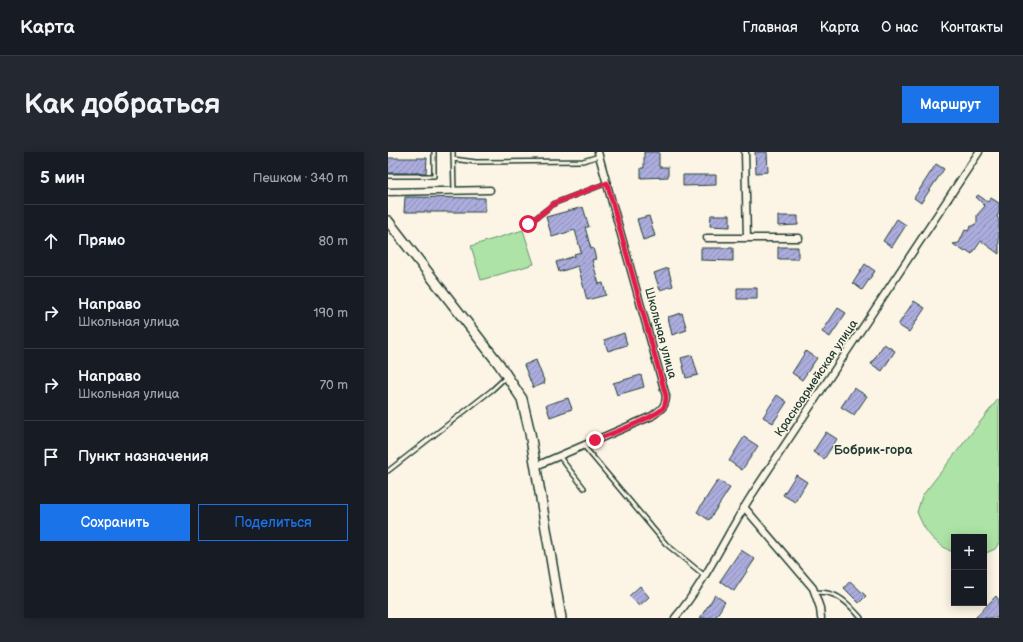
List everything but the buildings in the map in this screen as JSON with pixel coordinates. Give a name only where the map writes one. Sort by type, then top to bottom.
[{"type":"street","points":[[745,152],[747,238]]},
{"type":"street","name":"Красноармейская улица","points":[[675,618],[705,576],[744,507],[979,152]]},
{"type":"street","name":"Школьная улица","points":[[536,466],[652,416],[663,407],[666,402],[666,396],[599,154]]},
{"type":"street","points":[[388,192],[490,190]]},
{"type":"street","points":[[388,221],[500,364],[522,399],[536,466],[561,618]]},
{"type":"street","points":[[707,238],[799,238]]},
{"type":"street","points":[[744,507],[813,588],[820,608],[821,618]]},
{"type":"lane","points":[[388,176],[434,176],[434,152]]},
{"type":"lane","points":[[453,152],[454,191]]},
{"type":"lane","points":[[454,159],[476,162],[583,161],[599,154]]},
{"type":"lane","points":[[528,224],[555,203],[607,183]]},
{"type":"lane","points":[[388,471],[492,390],[507,376]]},
{"type":"lane","points":[[583,445],[666,544],[705,576]]},
{"type":"lane","points":[[559,456],[584,488]]},
{"type":"lane","points":[[814,592],[830,593],[837,596],[861,618]]},
{"type":"green space","points":[[523,230],[534,264],[481,280],[471,246]]},
{"type":"green space","points":[[999,398],[999,543],[995,549],[987,553],[987,534],[951,534],[951,551],[935,541],[927,532],[917,512],[922,496]]},
{"type":"district","name":"Бобрик-гора","points":[[873,449]]},
{"type":"route","points":[[528,224],[555,203],[607,183],[666,396],[666,402],[663,407],[652,416],[595,440]]}]
